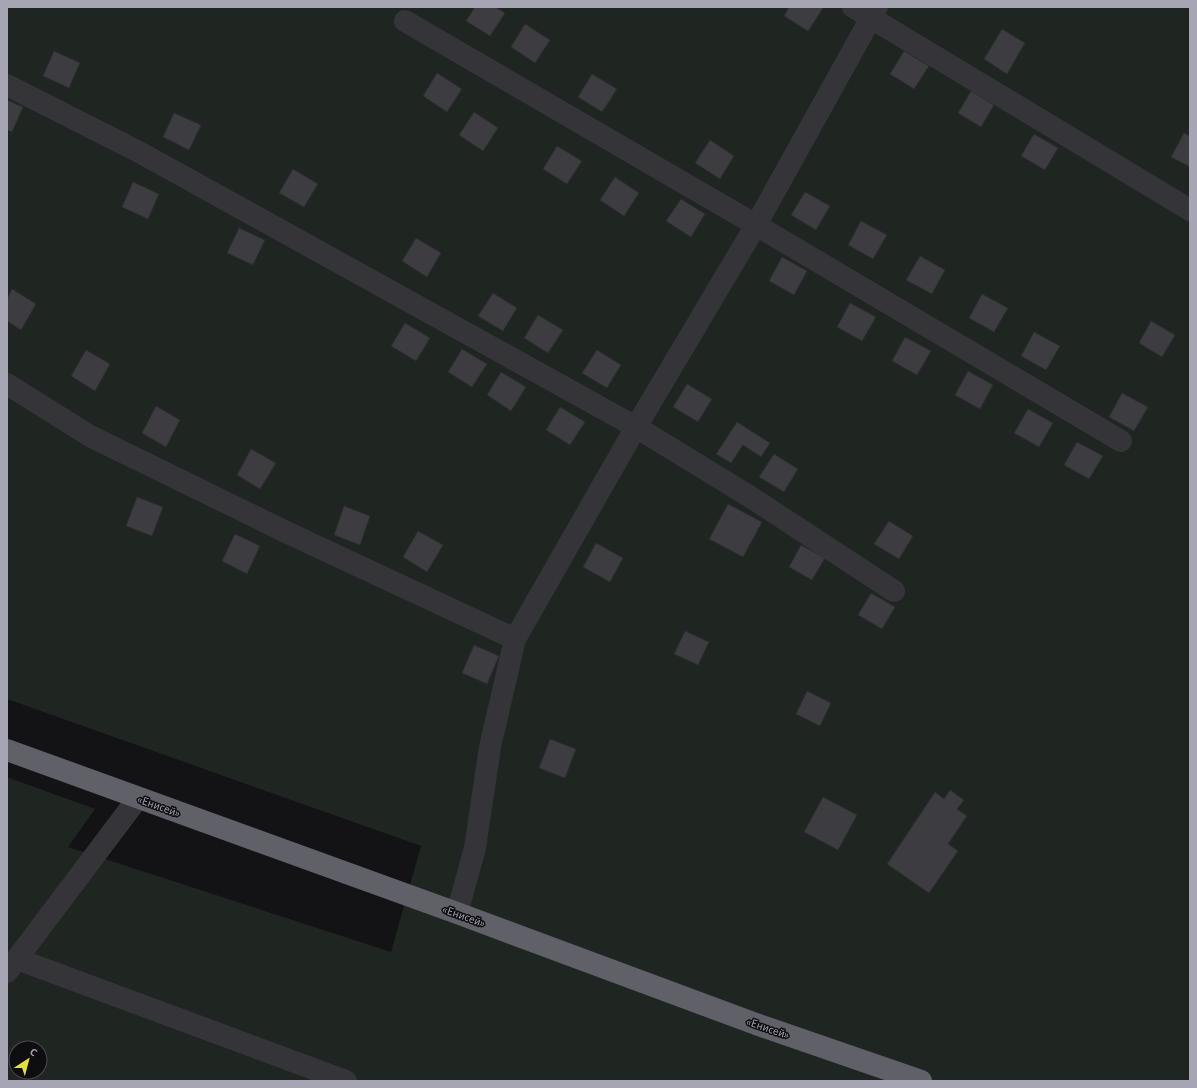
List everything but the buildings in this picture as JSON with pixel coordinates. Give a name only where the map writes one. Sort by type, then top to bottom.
[{"type":"highway","name":"«Енисей»","points":[[7,750],[457,913],[756,1024],[921,1081]]},
{"type":"street","points":[[457,913],[475,848],[490,747],[514,639],[636,427],[756,225],[867,10],[1190,210]]},
{"type":"street","points":[[405,21],[756,225],[1122,441]]},
{"type":"street","points":[[7,85],[141,153],[636,427],[749,496],[894,591]]},
{"type":"street","points":[[7,384],[90,436],[286,532],[514,639]]},
{"type":"street","points":[[138,798],[12,966],[346,1081]]},
{"type":"shaded area","points":[[7,7],[1190,7],[1190,1081],[7,1081],[7,777],[95,809],[68,847],[391,952],[421,846],[7,699]]}]
